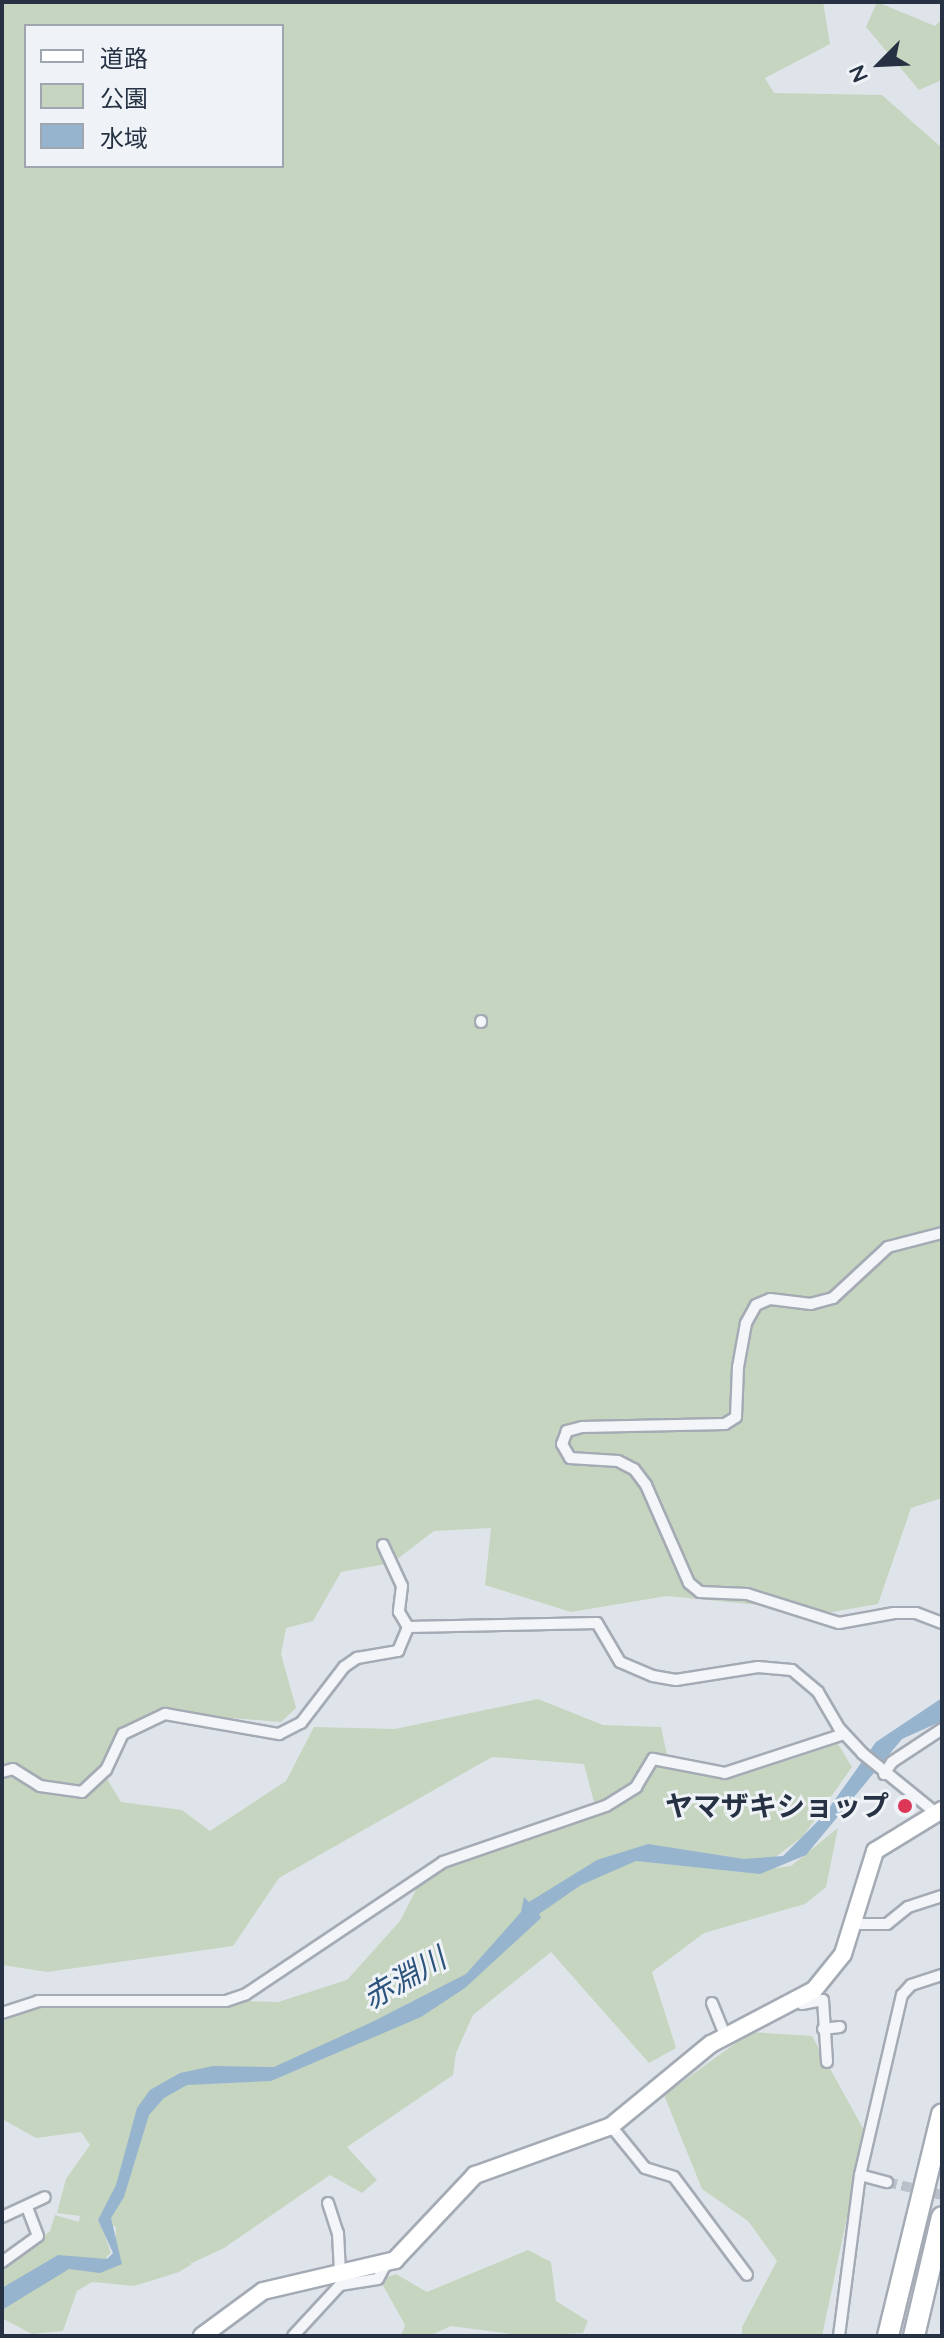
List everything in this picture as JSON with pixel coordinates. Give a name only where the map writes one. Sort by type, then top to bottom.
[{"type":"highway","points":[[888,2336],[942,2115]]},
{"type":"highway","points":[[914,2336],[942,2217]]},
{"type":"main road","points":[[202,2336],[263,2291],[386,2264],[413,2246],[475,2175],[611,2126],[725,2035],[797,1999],[829,1977],[855,1924],[875,1851],[939,1812]]},
{"type":"street","points":[[942,1233],[888,1247],[833,1298],[811,1304],[770,1299],[756,1305],[746,1323],[738,1367],[736,1417],[725,1424],[582,1427],[567,1431],[562,1444],[570,1458],[618,1461],[634,1469],[646,1485],[689,1583],[700,1592],[747,1594],[839,1623],[894,1613],[916,1613],[942,1623]]},
{"type":"street","points":[[383,1545],[402,1586],[399,1612],[408,1627]]},
{"type":"street","points":[[408,1627],[597,1623],[620,1662],[653,1676],[676,1680],[758,1667],[792,1670],[818,1692],[844,1734],[862,1753],[881,1771],[939,1812]]},
{"type":"street","points":[[2,1772],[13,1769],[40,1786],[82,1792],[106,1770],[123,1734],[165,1714],[279,1734],[301,1723],[344,1667],[357,1658],[398,1651],[408,1627]]},
{"type":"street","points":[[881,1771],[942,1729]]},
{"type":"street","points":[[2,2013],[38,2001],[226,2001],[246,1994],[443,1862],[606,1806],[636,1787],[653,1759],[725,1773],[844,1734]]},
{"type":"street","points":[[855,1924],[887,1924],[908,1907],[942,1896]]},
{"type":"street","points":[[839,2336],[860,2175],[902,1995],[911,1985],[942,1975]]},
{"type":"street","points":[[797,1999],[802,2004],[823,2000],[827,2062]]},
{"type":"street","points":[[712,2003],[725,2035]]},
{"type":"street","points":[[823,2029],[840,2027]]},
{"type":"street","points":[[611,2126],[645,2168],[674,2177],[747,2275]]},
{"type":"street","points":[[860,2175],[887,2182]]},
{"type":"street","points":[[2,2217],[45,2197]]},
{"type":"street","points":[[328,2203],[338,2233],[340,2273]]},
{"type":"street","points":[[2,2262],[38,2236],[27,2207]]},
{"type":"street","points":[[293,2336],[340,2285],[378,2279],[386,2264]]},
{"type":"green space","points":[[2,2],[823,2],[830,44],[765,78],[774,93],[882,95],[942,148],[942,1498],[911,1508],[878,1604],[832,1612],[667,1596],[571,1612],[485,1585],[491,1528],[434,1531],[392,1563],[341,1572],[313,1621],[286,1628],[281,1654],[296,1708],[281,1722],[154,1712],[124,1726],[101,1769],[121,1802],[182,1810],[210,1831],[286,1781],[314,1727],[395,1729],[538,1699],[603,1725],[661,1727],[670,1769],[727,1780],[838,1744],[852,1767],[803,1836],[773,1859],[628,1860],[743,1872],[791,1866],[838,1828],[826,1887],[805,1904],[704,1933],[652,1972],[676,2048],[649,2063],[551,1952],[473,2015],[456,2053],[453,2075],[347,2147],[377,2180],[362,2193],[330,2175],[224,2248],[192,2263],[187,2260],[192,2264],[179,2272],[134,2286],[92,2282],[77,2291],[63,2331],[32,2334],[2,2318],[2,2270],[50,2231],[55,2215],[79,2222],[80,2216],[57,2213],[66,2179],[90,2145],[81,2132],[36,2138],[2,2119],[2,2023],[15,2012],[45,2001],[60,2008],[164,1998],[278,2002],[347,1980],[400,1921],[419,1884],[446,1865],[549,1831],[594,1802],[584,1764],[492,1757],[279,1878],[233,1946],[47,1972],[2,1965]],"holes":[[[90,2218],[116,2227],[114,2261],[106,2257],[111,2253],[100,2222]]]},
{"type":"green space","points":[[877,2],[935,26],[942,19],[942,80],[919,90],[866,27]]},
{"type":"green space","points":[[751,2032],[812,2036],[865,2132],[822,2336],[742,2336],[742,2327],[777,2261],[748,2221],[702,2189],[664,2095]]},
{"type":"green space","points":[[528,2250],[551,2262],[556,2301],[588,2321],[583,2333],[526,2336],[451,2326],[429,2336],[401,2336],[405,2325],[380,2280],[396,2274],[427,2292]]},
{"type":"water","points":[[942,1698],[942,1721],[902,1739],[806,1855],[760,1874],[636,1861],[581,1885],[539,1914],[541,1918],[465,1988],[421,2017],[271,2081],[187,2085],[164,2098],[149,2115],[124,2197],[111,2218],[122,2264],[100,2273],[69,2269],[2,2310],[2,2288],[58,2255],[107,2259],[113,2253],[98,2220],[116,2185],[137,2108],[150,2090],[180,2073],[213,2066],[274,2067],[466,1974],[521,1912],[524,1897],[529,1902],[597,1860],[648,1844],[744,1859],[783,1856],[824,1815],[876,1742]]},
{"type":"tunnel","points":[[887,2182],[942,2195]]},
{"type":"place","name":"ヤマザキショップ","points":[[905,1806]]},
{"type":"water label","name":"赤淵川","points":[[404,1978]]}]
